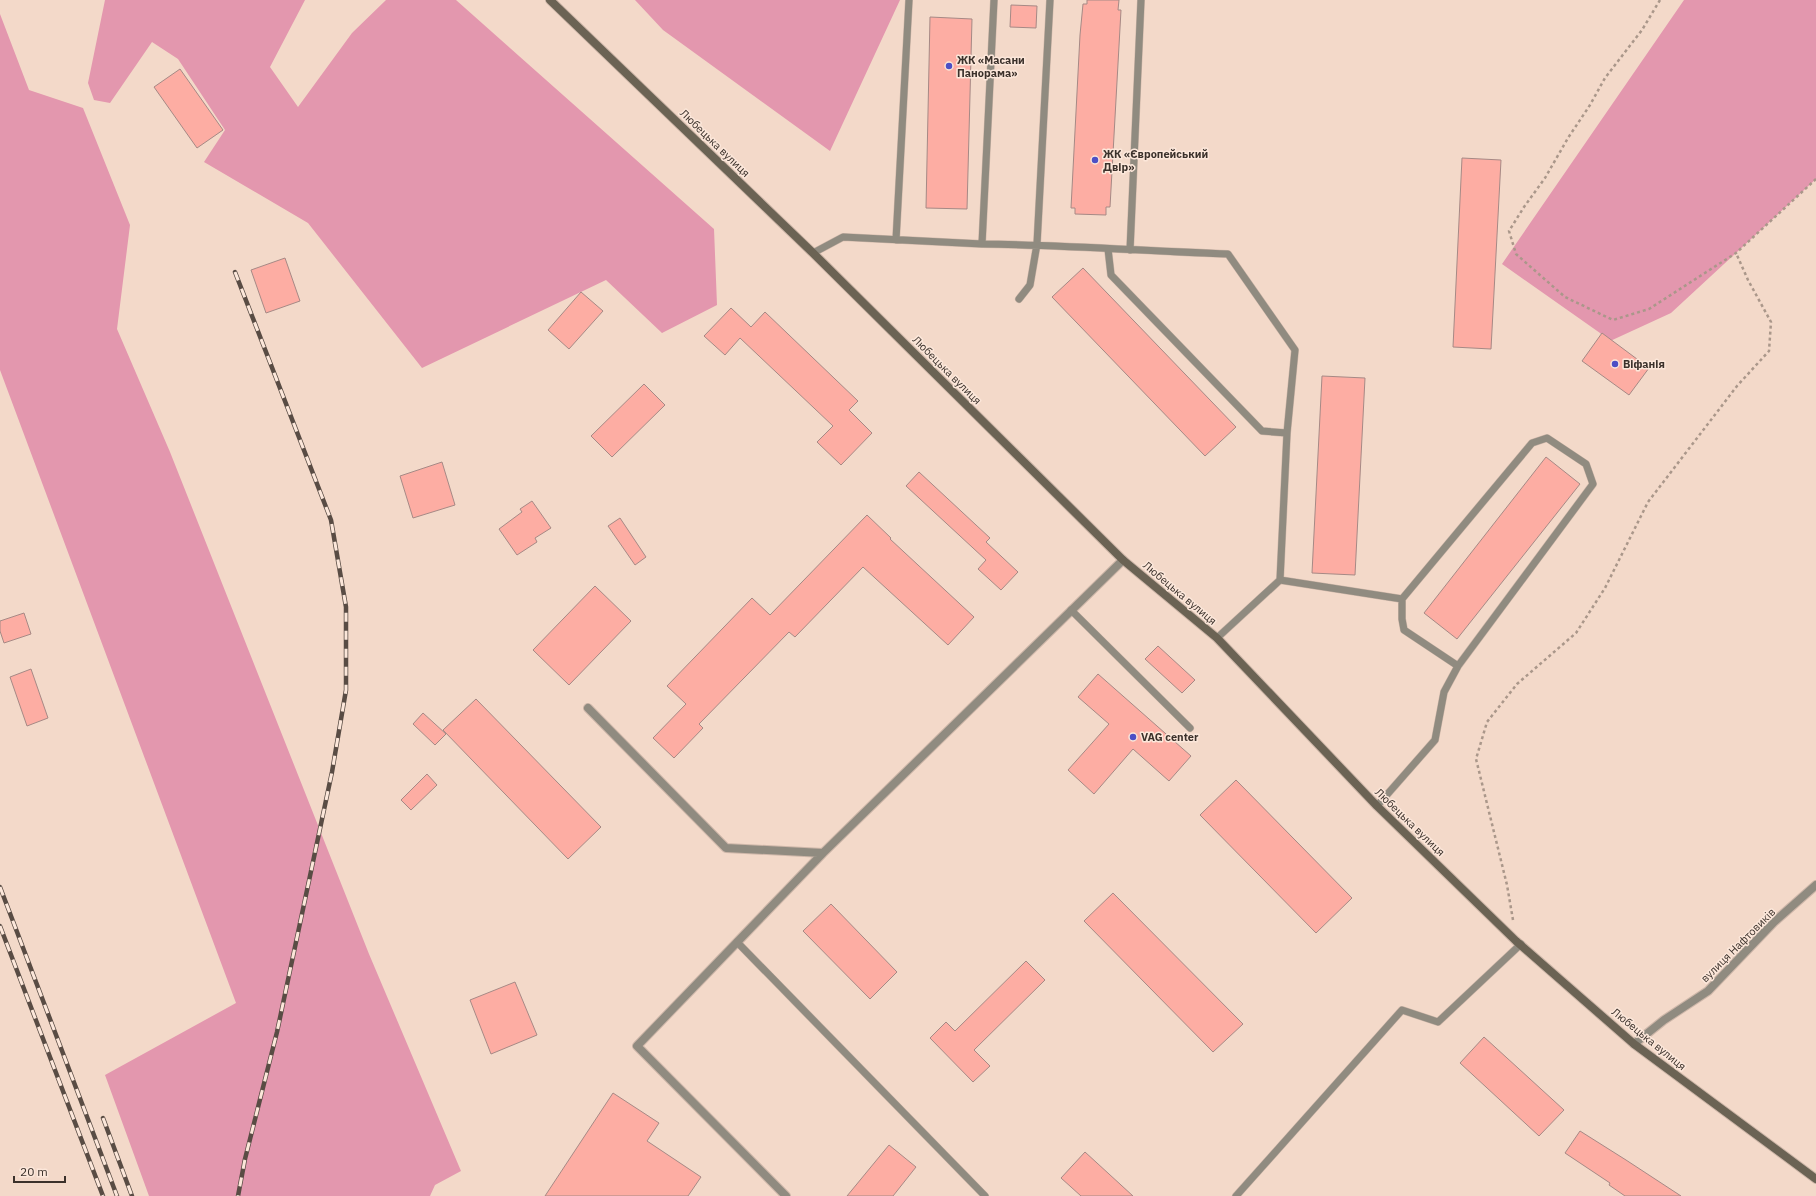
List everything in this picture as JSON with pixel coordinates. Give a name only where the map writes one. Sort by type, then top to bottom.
[{"type":"main road","name":"Любецька вулиця","points":[[550,0],[813,253],[1123,560],[1217,638],[1377,806],[1518,942],[1634,1044],[1816,1179]]},
{"type":"street","points":[[786,1196],[637,1046],[823,853],[1123,560]]},
{"type":"street","points":[[588,708],[726,848],[823,853]]},
{"type":"street","name":"вулиця Нафтовиків","points":[[1634,1044],[1664,1020],[1708,991],[1774,922],[1816,885]]},
{"type":"lane","points":[[896,240],[909,0]]},
{"type":"lane","points":[[982,244],[994,0]]},
{"type":"lane","points":[[1019,299],[1030,285],[1037,244],[1050,0]]},
{"type":"lane","points":[[1130,250],[1141,0]]},
{"type":"lane","points":[[813,253],[843,237],[982,244],[1037,244],[1108,249],[1228,254],[1295,350],[1288,433],[1280,580],[1217,638]]},
{"type":"lane","points":[[1108,249],[1111,275],[1262,431],[1288,433]]},
{"type":"lane","points":[[1377,806],[1435,740],[1444,692],[1458,666],[1593,484],[1586,464],[1547,438],[1532,443],[1402,598],[1402,619],[1404,630],[1458,666]]},
{"type":"lane","points":[[1280,580],[1402,598]]},
{"type":"lane","points":[[1071,610],[1190,728]]},
{"type":"lane","points":[[737,942],[985,1196]]},
{"type":"lane","points":[[1236,1196],[1402,1010],[1438,1022],[1518,942]]},
{"type":"path","points":[[1660,0],[1642,30],[1605,78],[1545,178],[1509,231],[1516,254],[1565,297],[1613,320],[1649,309],[1736,253],[1816,179]]},
{"type":"path","points":[[1518,942],[1507,885],[1476,759],[1487,722],[1517,684],[1576,633],[1605,588],[1648,502],[1737,386],[1769,351],[1771,322],[1748,280],[1736,253]]},
{"type":"shaded area","points":[[105,0],[305,0],[270,67],[298,107],[352,33],[386,0],[456,0],[714,229],[717,305],[662,333],[606,280],[422,368],[308,223],[204,162],[225,130],[178,59],[152,42],[110,103],[94,100],[88,83]]},
{"type":"shaded area","points":[[635,0],[900,0],[830,151],[663,30]]},
{"type":"shaded area","points":[[1684,0],[1816,0],[1816,179],[1671,313],[1608,342],[1600,333],[1502,264]]},
{"type":"shaded area","points":[[0,14],[29,90],[83,108],[130,225],[117,329],[170,452],[369,954],[461,1171],[435,1185],[430,1196],[149,1196],[105,1075],[236,1003],[0,370]]},
{"type":"building","points":[[1087,0],[1119,0],[1118,10],[1121,10],[1110,207],[1106,207],[1106,215],[1075,214],[1075,208],[1071,208],[1080,35],[1083,4],[1087,4]]},
{"type":"building","points":[[1011,5],[1037,6],[1036,28],[1010,27]]},
{"type":"building","points":[[930,17],[972,19],[967,209],[926,208]]},
{"type":"building","points":[[180,69],[223,130],[197,148],[154,87]]},
{"type":"building","points":[[1462,158],[1501,160],[1491,349],[1453,347]]},
{"type":"building","points":[[285,258],[300,301],[266,313],[251,270]]},
{"type":"building","points":[[1083,268],[1236,427],[1205,456],[1052,297]]},
{"type":"building","points":[[581,292],[603,311],[569,349],[548,330]]},
{"type":"building","points":[[731,308],[751,327],[765,312],[858,401],[849,410],[872,433],[841,465],[817,442],[833,426],[740,338],[725,355],[704,336]]},
{"type":"building","name":"Віфанія","points":[[1602,333],[1649,368],[1629,395],[1582,361]]},
{"type":"building","points":[[1322,376],[1365,378],[1355,575],[1312,573]]},
{"type":"building","points":[[644,384],[665,405],[612,457],[591,436]]},
{"type":"building","points":[[1546,457],[1580,484],[1457,639],[1424,613]]},
{"type":"building","points":[[442,462],[455,505],[413,518],[400,476]]},
{"type":"building","points":[[919,472],[990,538],[986,542],[1018,572],[1001,590],[978,569],[986,560],[906,486]]},
{"type":"building","points":[[532,501],[551,528],[535,538],[537,542],[517,555],[499,529],[522,512],[520,509]]},
{"type":"building","points":[[867,515],[891,538],[890,539],[974,617],[948,645],[863,567],[795,637],[789,632],[699,724],[703,728],[674,758],[653,738],[686,704],[667,686],[752,598],[770,615]]},
{"type":"building","points":[[620,518],[646,557],[635,565],[608,526]]},
{"type":"building","points":[[595,586],[631,621],[569,685],[533,650]]},
{"type":"building","points":[[24,613],[31,634],[4,643],[0,631],[0,621]]},
{"type":"building","points":[[1158,646],[1195,680],[1182,693],[1145,659]]},
{"type":"building","points":[[31,669],[48,718],[27,726],[10,677]]},
{"type":"building","name":"VAG center","points":[[1098,674],[1191,756],[1169,781],[1133,749],[1094,794],[1068,770],[1109,724],[1078,697]]},
{"type":"building","points":[[476,699],[601,827],[568,859],[443,730]]},
{"type":"building","points":[[423,713],[446,734],[435,745],[413,724]]},
{"type":"building","points":[[427,774],[437,785],[411,810],[401,800]]},
{"type":"building","points":[[1236,780],[1352,898],[1316,933],[1200,815]]},
{"type":"building","points":[[1113,893],[1243,1024],[1213,1052],[1084,921]]},
{"type":"building","points":[[831,904],[897,972],[870,999],[803,931]]},
{"type":"building","points":[[1026,961],[1045,980],[974,1050],[990,1066],[973,1082],[930,1038],[946,1022],[955,1031]]},
{"type":"building","points":[[515,982],[537,1035],[491,1054],[470,1000]]},
{"type":"building","points":[[1484,1037],[1564,1110],[1539,1136],[1460,1063]]},
{"type":"building","points":[[613,1093],[659,1123],[647,1141],[701,1177],[688,1196],[545,1196]]},
{"type":"building","points":[[1580,1131],[1681,1196],[1625,1196],[1609,1185],[1610,1183],[1565,1153]]},
{"type":"building","points":[[889,1145],[916,1167],[893,1196],[847,1196]]},
{"type":"building","points":[[1085,1152],[1133,1196],[1081,1196],[1061,1178]]},
{"type":"railway","points":[[235,272],[331,520],[346,607],[346,690],[332,772],[277,1032],[245,1159],[238,1196]]},
{"type":"railway","points":[[0,887],[117,1196]]},
{"type":"railway","points":[[0,926],[103,1196]]},
{"type":"railway","points":[[103,1118],[132,1196]]},
{"type":"place","name":"ЖК «Масани Панорама»","points":[[949,66]]},
{"type":"place","name":"ЖК «Європейський Двір»","points":[[1095,160]]},
{"type":"place","name":"Віфанія","points":[[1615,364]]},
{"type":"place","name":"VAG center","points":[[1133,737]]}]
